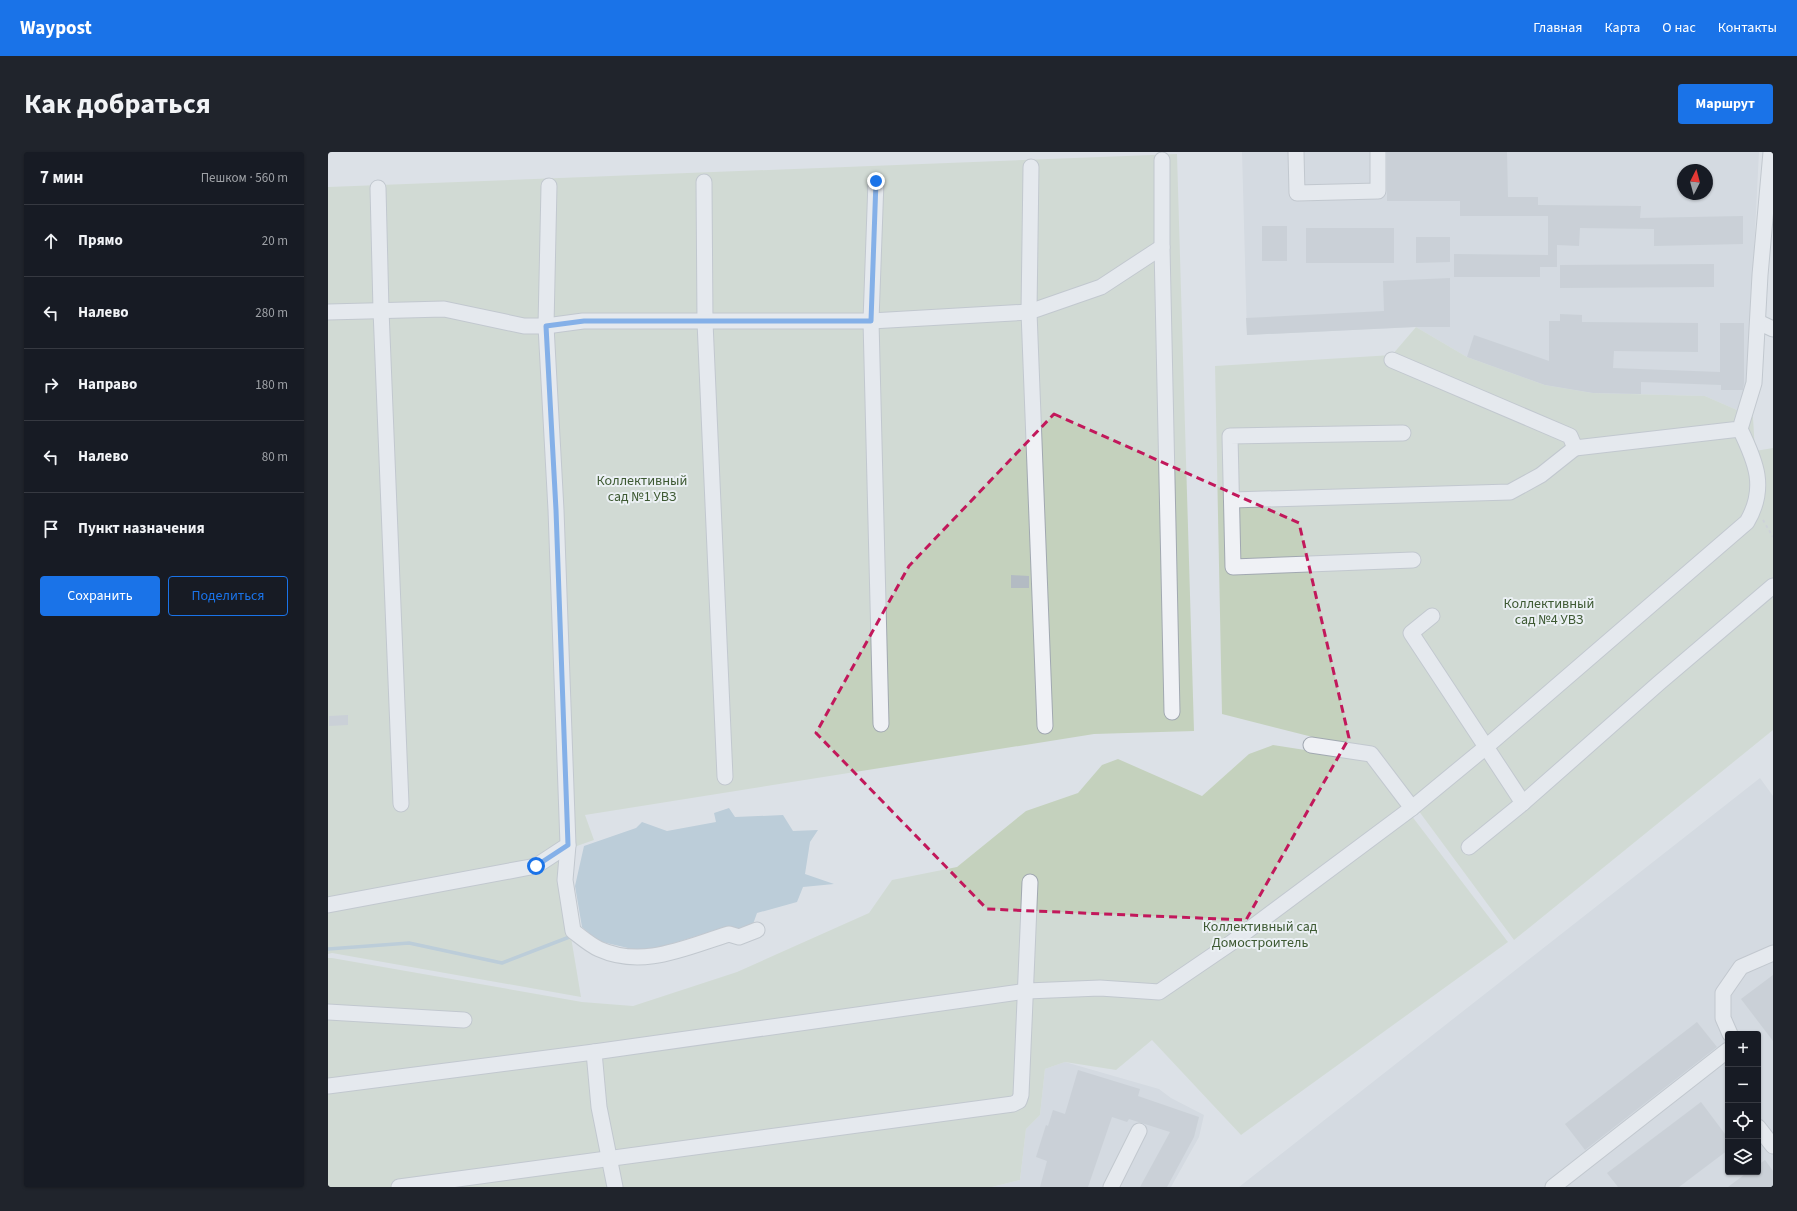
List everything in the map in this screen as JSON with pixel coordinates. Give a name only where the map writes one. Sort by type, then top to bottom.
[{"type":"street","points":[[1296,152],[1298,193],[1378,190],[1378,152]]},
{"type":"street","points":[[328,1086],[594,1052],[1027,991],[1100,988],[1159,992],[1231,943],[1412,808],[1486,747],[1747,522],[1756,507],[1758,480],[1752,453],[1740,429],[1754,383],[1771,152]]},
{"type":"street","points":[[1162,160],[1162,247],[1172,712]]},
{"type":"street","points":[[1032,167],[1029,312],[1045,726]]},
{"type":"street","points":[[876,181],[871,321],[881,724]]},
{"type":"street","points":[[704,182],[705,322],[725,777]]},
{"type":"street","points":[[549,186],[546,326],[556,510],[568,845],[565,880],[579,935],[598,948],[624,957],[652,957],[729,934],[739,937],[757,930]]},
{"type":"street","points":[[378,188],[401,804]]},
{"type":"street","points":[[328,312],[444,309],[524,326],[546,326],[584,321],[871,321],[1029,312],[1101,287],[1162,247]]},
{"type":"street","points":[[1758,322],[1773,329]]},
{"type":"street","points":[[1392,360],[1570,436],[1575,448]]},
{"type":"street","points":[[1232,500],[1510,492],[1541,475],[1575,448],[1740,429]]},
{"type":"street","points":[[1403,433],[1230,436],[1233,567],[1413,560]]},
{"type":"street","points":[[1469,847],[1523,803],[1659,683],[1773,586]]},
{"type":"street","points":[[1432,616],[1411,633],[1523,803]]},
{"type":"street","points":[[1311,745],[1371,754],[1412,808]]},
{"type":"street","points":[[328,905],[536,866],[568,845]]},
{"type":"street","points":[[399,1187],[1013,1104],[1019,1101],[1021,1095],[1027,991],[1030,882]]},
{"type":"street","points":[[1729,1031],[1723,1018],[1723,993],[1741,967],[1773,953]]},
{"type":"street","points":[[328,1012],[464,1020]]},
{"type":"street","points":[[594,1052],[599,1107],[615,1187]]},
{"type":"street","points":[[1553,1187],[1725,1052]]},
{"type":"street","points":[[1111,1187],[1139,1131]]},
{"type":"street","points":[[1761,1131],[1773,1146]]},
{"type":"path","points":[[1756,507],[1773,537]]},
{"type":"highlighted area","points":[[1054,414],[1299,523],[1349,738],[1246,920],[987,909],[816,733],[909,566]]},
{"type":"shaded area","points":[[1242,152],[1759,152],[1753,272],[1753,417],[1705,396],[1593,393],[1545,385],[1467,357],[1416,327],[1247,335]]},
{"type":"shaded area","points":[[1760,778],[1773,796],[1773,1187],[1239,1187]]},
{"type":"shaded area","points":[[1065,1062],[1159,1089],[1171,1098],[1204,1115],[1199,1137],[1171,1187],[992,1187],[1020,1180],[1026,1129],[1040,1115],[1045,1069]]},
{"type":"green space","name":"Коллективный сад №1 УВЗ","points":[[1177,154],[1194,731],[1094,734],[585,815],[594,840],[557,853],[581,997],[332,953],[328,954],[328,187]]},
{"type":"green space","name":"Коллективный сад №4 УВЗ","points":[[1416,327],[1467,357],[1545,385],[1593,393],[1705,396],[1753,417],[1755,451],[1773,448],[1773,730],[1514,940],[1376,753],[1222,714],[1215,366],[1392,355]]},
{"type":"green space","name":"Коллективный сад Домостроитель","points":[[1273,745],[1369,760],[1508,942],[1241,1135],[1152,1040],[1116,1070],[1065,1062],[1045,1069],[1040,1115],[1026,1129],[1020,1180],[992,1187],[328,1187],[328,958],[582,1002],[633,1006],[737,972],[869,913],[892,880],[957,867],[1026,811],[1078,793],[1102,765],[1118,759],[1202,796],[1249,754]]},
{"type":"water","points":[[729,808],[735,817],[783,815],[793,831],[818,830],[810,842],[805,874],[834,884],[803,887],[797,902],[757,913],[752,927],[742,931],[726,927],[645,952],[598,941],[582,927],[575,886],[584,846],[636,828],[642,822],[667,831],[716,822],[714,813]]},
{"type":"building","points":[[1387,152],[1507,152],[1508,197],[1538,197],[1538,205],[1641,206],[1640,218],[1743,216],[1743,244],[1654,246],[1654,229],[1580,228],[1579,246],[1557,245],[1557,267],[1540,267],[1540,277],[1454,277],[1454,254],[1548,255],[1548,216],[1460,216],[1460,201],[1387,201]]},
{"type":"building","points":[[1262,226],[1287,226],[1287,261],[1262,261]]},
{"type":"building","points":[[1306,228],[1394,228],[1394,263],[1306,263]]},
{"type":"building","points":[[1416,237],[1450,237],[1450,262],[1416,263]]},
{"type":"building","points":[[1714,264],[1714,287],[1560,288],[1560,265]]},
{"type":"building","points":[[1450,278],[1450,327],[1415,327],[1247,335],[1246,318],[1384,311],[1383,281]]},
{"type":"building","points":[[1560,314],[1582,315],[1582,322],[1698,323],[1698,352],[1614,351],[1613,368],[1720,372],[1720,323],[1744,323],[1743,390],[1721,390],[1721,385],[1641,382],[1641,394],[1593,393],[1545,385],[1467,357],[1474,335],[1549,361],[1549,321],[1560,321]]},
{"type":"building","points":[[1011,575],[1029,576],[1029,588],[1011,588]]},
{"type":"building","points":[[348,715],[348,725],[329,726],[329,716]]},
{"type":"building","points":[[1773,975],[1773,1041],[1741,999]]},
{"type":"building","points":[[1697,1022],[1717,1047],[1585,1150],[1565,1124]]},
{"type":"building","points":[[1078,1070],[1140,1089],[1138,1096],[1199,1117],[1194,1137],[1167,1187],[1140,1187],[1170,1132],[1129,1119],[1127,1122],[1112,1117],[1088,1187],[1040,1187],[1047,1161],[1036,1157],[1046,1125],[1048,1126],[1053,1110],[1065,1114]]},
{"type":"building","points":[[1701,1102],[1725,1134],[1725,1152],[1679,1187],[1618,1187],[1607,1173]]},
{"type":"building","points":[[1765,1160],[1773,1171],[1773,1187],[1728,1187],[1744,1175],[1761,1175],[1761,1163]]},
{"type":"waterway","points":[[328,949],[409,943],[502,963],[572,936]]},
{"type":"route","points":[[536,866],[568,845],[556,510],[546,326],[584,321],[871,321],[876,181]]}]
